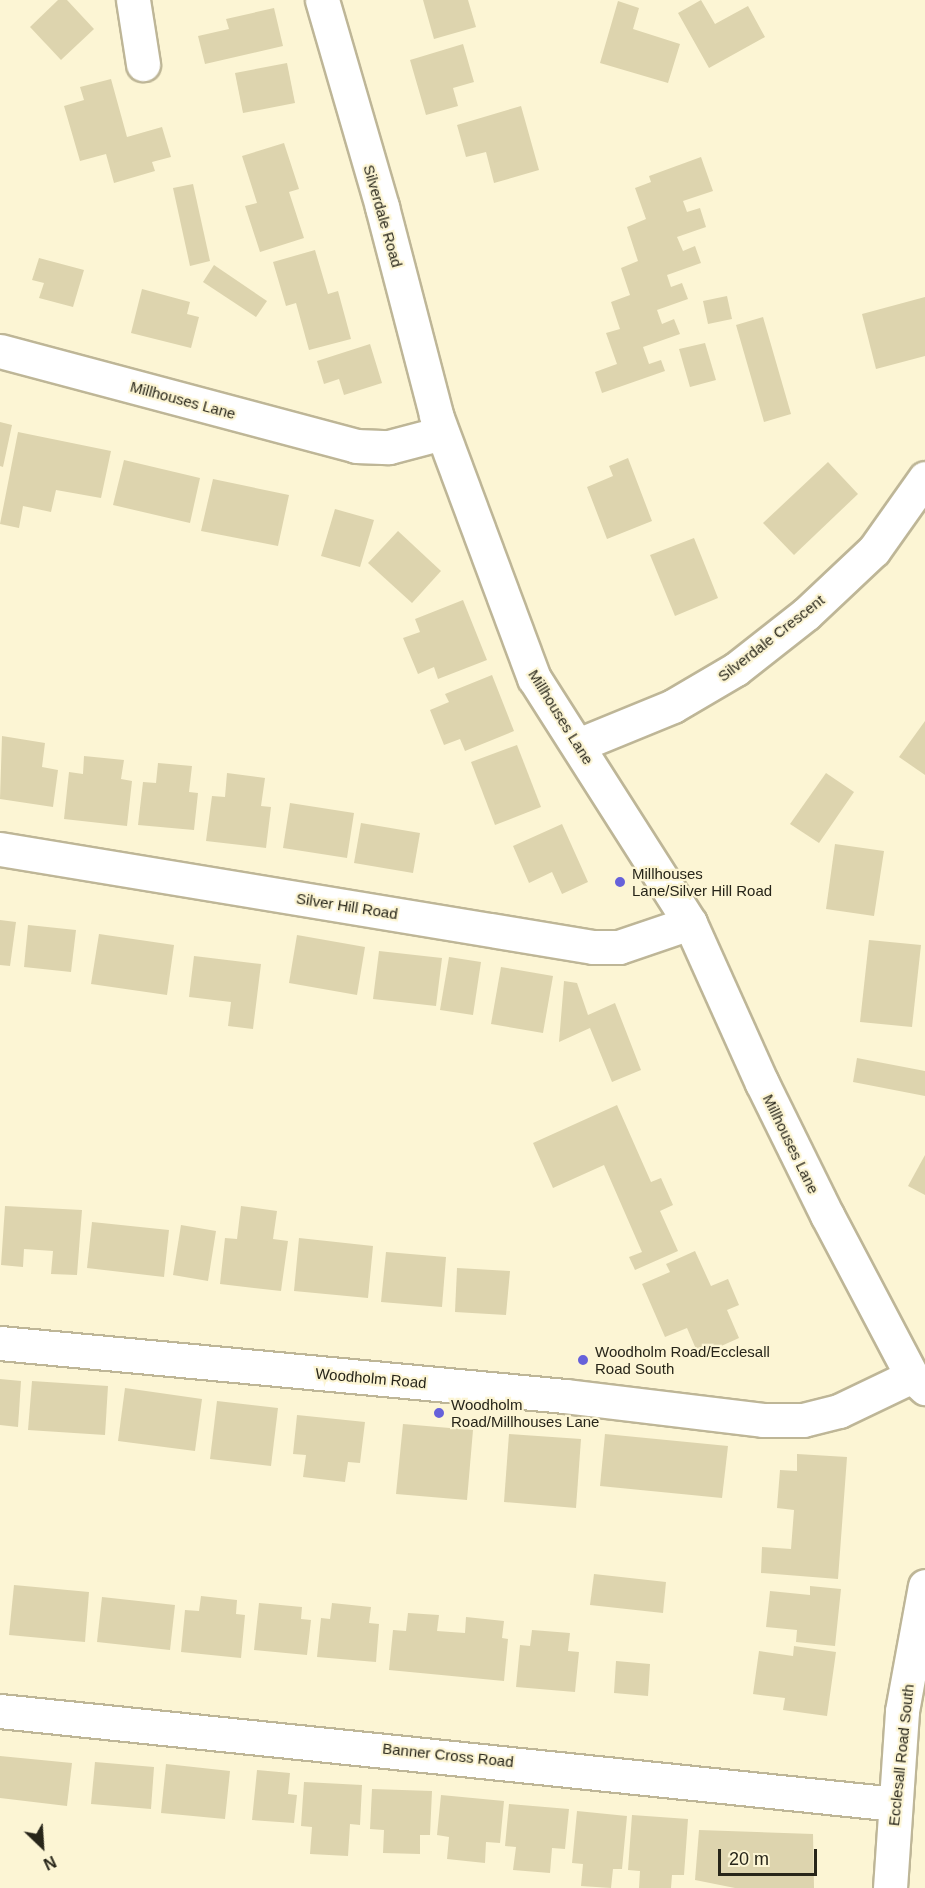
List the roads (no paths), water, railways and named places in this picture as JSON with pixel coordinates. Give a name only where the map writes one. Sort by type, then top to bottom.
[{"type":"street","points":[[133,0],[143,64]]},
{"type":"street","name":"Silverdale Road","points":[[322,0],[442,433]]},
{"type":"street","name":"Millhouses Lane","points":[[0,351],[356,446],[389,447],[442,433],[534,678],[690,923],[767,1094],[918,1382]]},
{"type":"street","name":"Silverdale Crescent","points":[[578,746],[673,706],[736,669],[806,614],[874,550],[925,478]]},
{"type":"street","name":"Silver Hill Road","points":[[0,849],[593,947],[619,947],[690,923]]},
{"type":"street","name":"Woodholm Road","points":[[0,1343],[574,1397],[764,1420],[803,1420],[839,1411],[918,1382]]},
{"type":"street","name":"Ecclesall Road South","points":[[890,1888],[902,1711],[925,1586]]},
{"type":"street","name":"Banner Cross Road","points":[[0,1711],[895,1804]]},
{"type":"place","name":"Millhouses Lane/Silver Hill Road","points":[[620,882]]},
{"type":"place","name":"Woodholm Road/Ecclesall Road South","points":[[583,1360]]},
{"type":"place","name":"Woodholm Road/Millhouses Lane","points":[[439,1413]]}]
